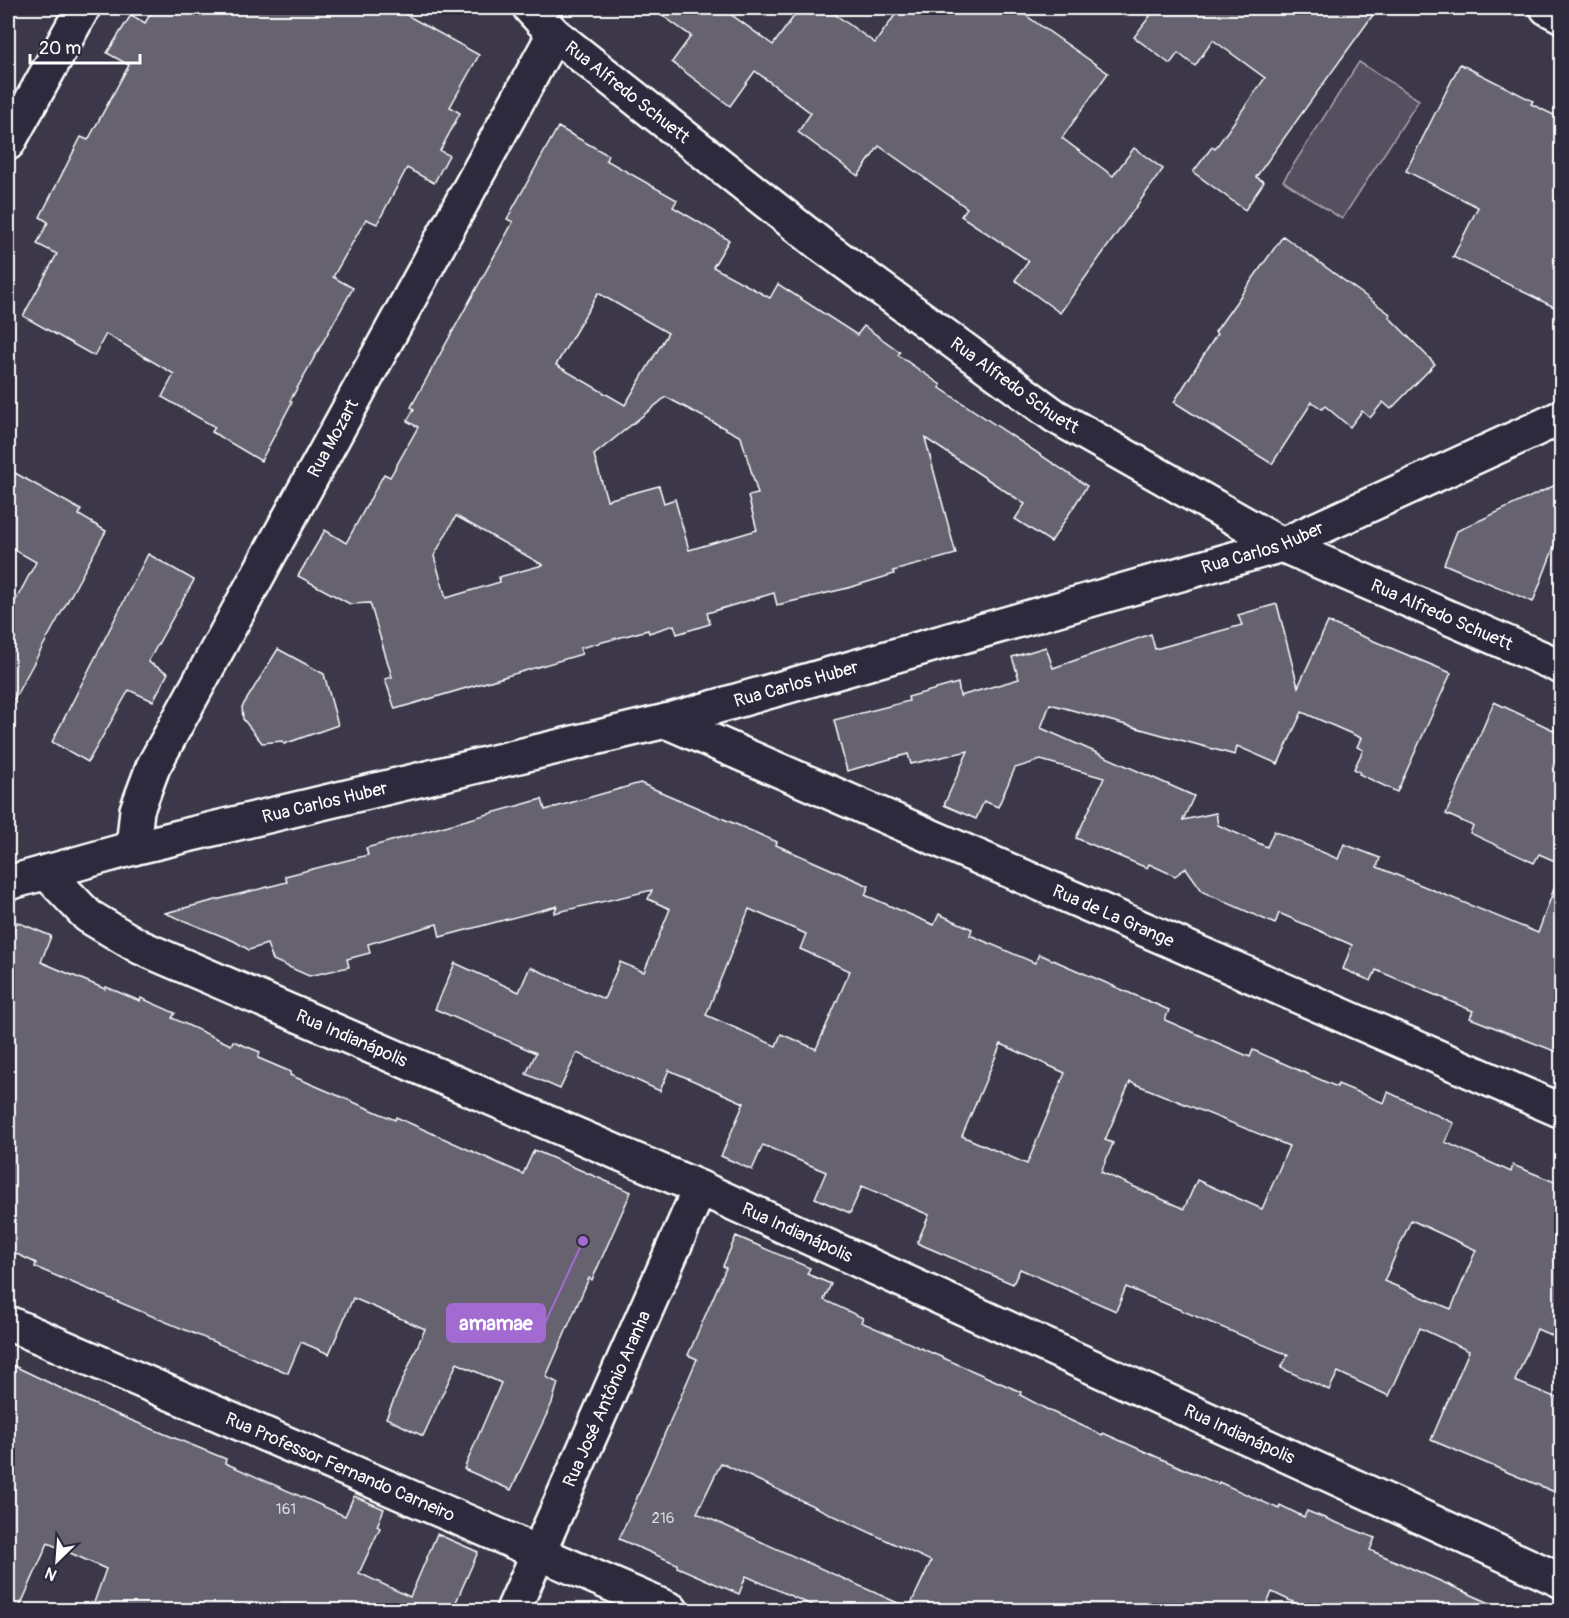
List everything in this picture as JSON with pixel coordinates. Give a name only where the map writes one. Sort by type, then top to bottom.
[{"type":"street","points":[[8,143],[83,8]]},
{"type":"street","name":"Rua Alfredo Schuett","points":[[530,8],[555,34],[819,244],[1055,416],[1282,545],[1562,667]]},
{"type":"street","points":[[1547,8],[1562,16]]},
{"type":"street","name":"Rua Mozart","points":[[133,848],[137,810],[153,767],[555,34]]},
{"type":"street","name":"Rua Carlos Huber","points":[[8,883],[133,848],[666,721],[1282,545],[1562,417]]},
{"type":"street","name":"Rua de La Grange","points":[[666,721],[1562,1111]]},
{"type":"street","name":"Rua Indianápolis","points":[[46,872],[88,916],[140,947],[700,1188],[1562,1581]]},
{"type":"street","name":"Rua José Antônio Aranha","points":[[513,1611],[700,1188]]},
{"type":"street","name":"Rua Professor Fernando Carneiro","points":[[8,1323],[671,1611]]},
{"type":"shaded area","points":[[1359,62],[1419,100],[1342,219],[1283,181]]},
{"type":"building","points":[[154,8],[394,8],[479,55],[450,107],[460,113],[440,151],[449,155],[434,183],[407,168],[377,224],[366,219],[333,277],[353,288],[290,401],[292,402],[261,461],[212,432],[215,427],[162,397],[174,374],[106,334],[94,356],[23,316],[57,254],[37,244],[48,222],[40,217],[81,137],[88,140],[129,65],[107,53],[131,15],[145,23]]},
{"type":"building","points":[[652,8],[722,8],[773,45],[800,8],[826,8],[875,43],[900,8],[1015,8],[1108,73],[1062,138],[1113,176],[1134,148],[1163,169],[1060,313],[1015,280],[1029,261],[961,216],[967,208],[879,146],[858,176],[798,132],[811,113],[755,71],[730,106],[672,62],[691,36]]},
{"type":"building","points":[[1156,8],[1378,8],[1256,177],[1264,182],[1245,210],[1193,172],[1212,147],[1215,149],[1265,78],[1213,40],[1195,66],[1178,53],[1170,64],[1134,37]]},
{"type":"building","points":[[1460,64],[1533,101],[1531,104],[1562,119],[1562,311],[1453,257],[1478,207],[1406,171]]},
{"type":"building","points":[[558,127],[608,155],[606,160],[677,200],[673,207],[729,240],[713,267],[770,298],[778,284],[857,335],[864,326],[900,352],[898,355],[941,385],[940,388],[1087,486],[1051,542],[1015,519],[1025,504],[925,438],[956,554],[893,571],[894,574],[848,588],[777,605],[774,593],[707,613],[710,624],[677,634],[674,625],[649,633],[648,630],[580,648],[582,654],[395,709],[385,679],[392,677],[370,603],[350,604],[298,576],[325,530],[346,543],[384,474],[390,477],[418,427],[407,421],[414,409],[411,407],[513,222],[507,219]],"holes":[[[598,293],[668,333],[625,405],[556,365]],[[666,397],[741,437],[758,494],[748,496],[757,530],[689,550],[675,499],[664,503],[659,486],[607,500],[594,455]],[[456,516],[543,565],[499,577],[500,582],[446,598],[434,556]]]},
{"type":"building","points":[[1283,236],[1390,314],[1389,317],[1435,364],[1391,409],[1383,402],[1370,418],[1362,411],[1350,427],[1325,406],[1322,409],[1312,402],[1272,464],[1174,402],[1217,334],[1215,332]]},
{"type":"building","points":[[8,469],[81,510],[79,515],[106,531],[8,710],[8,615],[36,562],[8,546]]},
{"type":"building","points":[[1562,482],[1562,550],[1554,547],[1533,602],[1444,564],[1457,531]]},
{"type":"building","points":[[148,554],[194,580],[148,662],[168,673],[153,701],[129,690],[88,762],[52,742]]},
{"type":"building","points":[[1277,604],[1298,687],[1328,622],[1451,673],[1397,792],[1359,774],[1360,772],[1354,769],[1363,750],[1357,747],[1361,738],[1302,712],[1278,764],[1237,746],[1235,755],[1050,704],[1041,728],[1194,796],[1183,820],[1216,813],[1218,825],[1267,847],[1274,831],[1338,859],[1344,844],[1380,858],[1377,867],[1538,933],[1558,878],[1562,879],[1562,1054],[1470,1018],[1473,1011],[1376,970],[1371,981],[1343,969],[1352,945],[1279,913],[1275,924],[1203,892],[1186,868],[1175,876],[1149,864],[1147,868],[1076,838],[1104,778],[1041,760],[1015,768],[998,807],[984,801],[976,819],[944,805],[968,751],[911,764],[908,754],[847,771],[834,720],[909,701],[908,697],[958,683],[960,696],[1019,679],[1012,657],[1046,647],[1053,668],[1151,634],[1155,649],[1242,625],[1238,615]]},
{"type":"building","points":[[278,649],[324,674],[338,725],[284,744],[282,741],[262,743],[243,719],[242,707]]},
{"type":"building","points":[[1494,702],[1562,734],[1562,864],[1539,854],[1534,863],[1470,833],[1473,826],[1446,814]]},
{"type":"building","points":[[640,783],[777,842],[776,845],[869,886],[865,895],[934,925],[939,914],[972,929],[970,935],[1035,963],[1039,954],[1169,1010],[1165,1020],[1250,1057],[1253,1050],[1337,1087],[1338,1084],[1384,1103],[1388,1092],[1454,1123],[1445,1142],[1511,1172],[1513,1165],[1562,1185],[1562,1340],[1537,1329],[1515,1381],[1562,1400],[1562,1495],[1431,1440],[1469,1351],[1420,1328],[1389,1396],[1338,1372],[1329,1390],[1281,1368],[1288,1355],[1126,1287],[1116,1311],[1020,1269],[1013,1284],[917,1243],[929,1215],[862,1186],[850,1213],[815,1198],[826,1172],[763,1145],[752,1170],[721,1156],[744,1103],[669,1070],[660,1091],[577,1053],[560,1089],[526,1074],[536,1053],[435,1009],[455,963],[519,992],[530,967],[604,999],[620,962],[644,972],[670,909],[648,899],[652,890],[554,913],[557,906],[440,937],[437,924],[368,944],[370,953],[347,959],[349,967],[309,976],[273,960],[267,944],[249,950],[234,941],[165,913],[287,882],[285,876],[368,855],[366,848],[542,799],[545,810]],"holes":[[[749,909],[806,934],[800,949],[850,971],[816,1049],[781,1034],[776,1046],[706,1015]],[[1001,1044],[1065,1073],[1027,1164],[962,1136]],[[1130,1082],[1289,1146],[1262,1209],[1197,1180],[1184,1209],[1101,1172],[1113,1143],[1105,1140]],[[1411,1220],[1476,1250],[1451,1309],[1384,1281]]]},
{"type":"building","points":[[17,922],[51,936],[41,962],[105,989],[106,987],[140,1001],[141,998],[175,1013],[172,1018],[231,1045],[233,1041],[260,1052],[258,1058],[291,1072],[290,1075],[395,1120],[396,1117],[523,1174],[534,1150],[631,1192],[592,1280],[589,1278],[546,1377],[558,1383],[552,1403],[511,1490],[464,1469],[501,1383],[457,1363],[423,1436],[386,1418],[425,1329],[353,1298],[329,1354],[301,1342],[288,1373],[35,1267],[36,1263],[8,1250],[8,945]]},
{"type":"building","points":[[736,1236],[810,1268],[807,1274],[831,1284],[824,1300],[863,1318],[861,1322],[1021,1392],[1020,1395],[1050,1411],[1102,1435],[1103,1433],[1218,1484],[1219,1482],[1279,1509],[1280,1505],[1304,1517],[1307,1511],[1375,1538],[1370,1550],[1508,1611],[1312,1611],[1272,1592],[1264,1611],[825,1611],[746,1576],[739,1594],[677,1567],[677,1564],[619,1539],[697,1359],[688,1355],[726,1268],[723,1266]],"holes":[[[721,1463],[931,1561],[909,1608],[697,1513]]]},
{"type":"building","points":[[8,1363],[106,1410],[226,1459],[225,1463],[345,1516],[354,1496],[384,1509],[377,1526],[380,1528],[359,1573],[410,1597],[437,1534],[478,1552],[452,1611],[91,1611],[106,1569],[48,1543],[18,1611],[8,1611]]},
{"type":"place","name":"amamae","points":[[583,1241]]}]
